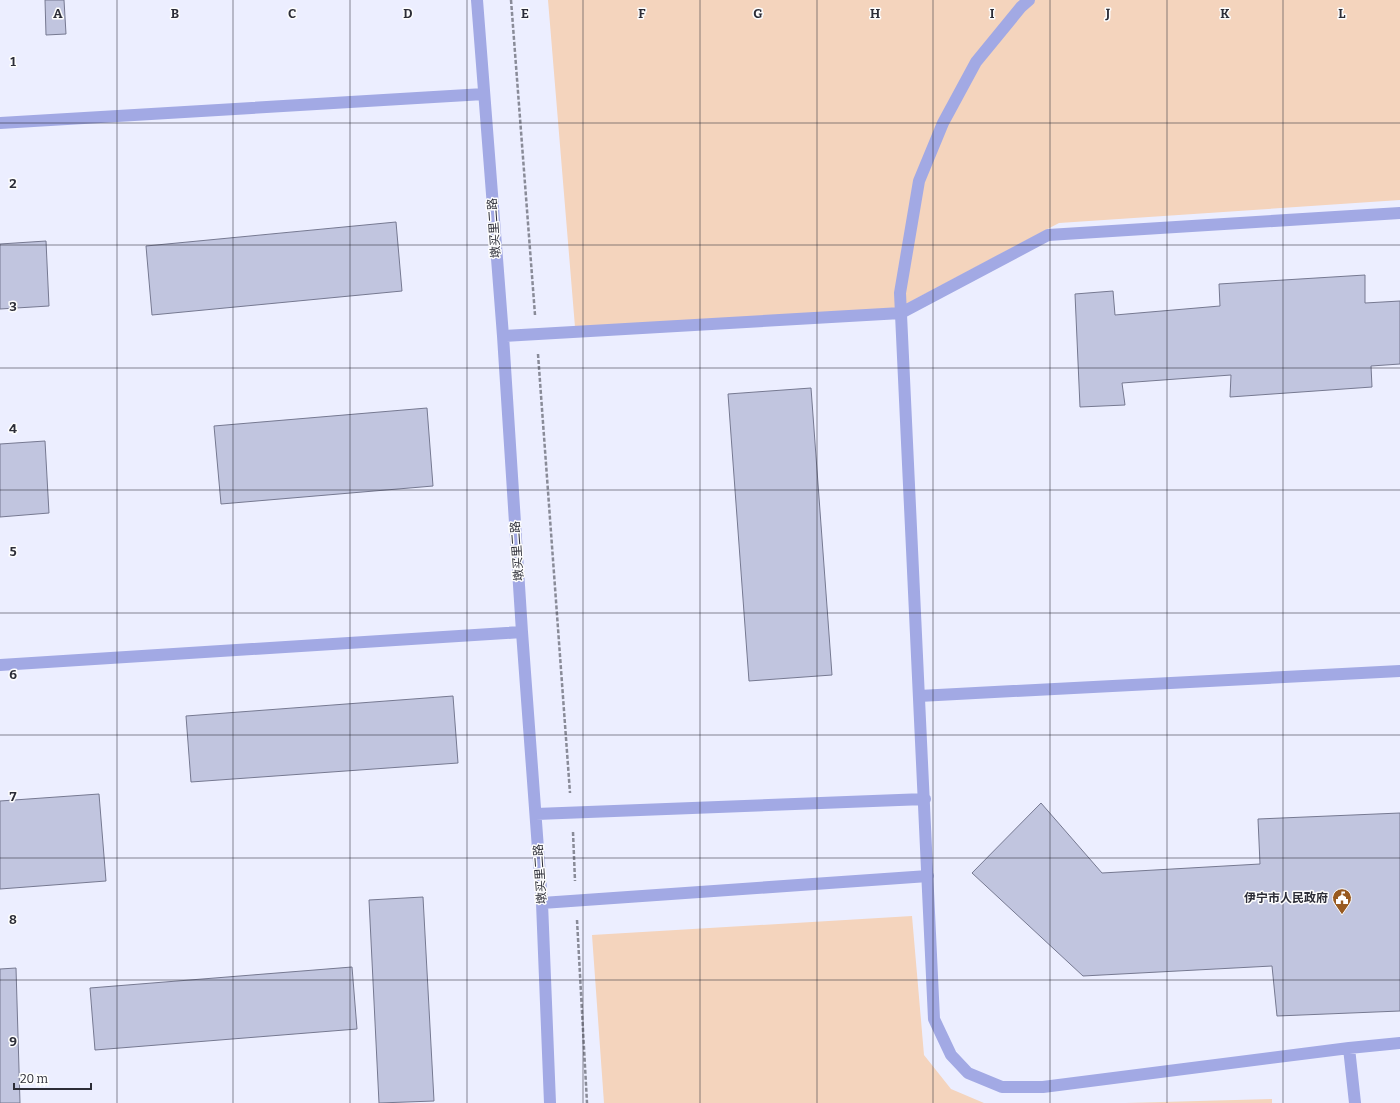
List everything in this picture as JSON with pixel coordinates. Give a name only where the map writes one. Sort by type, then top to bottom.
[{"type":"street","name":"墩买里二路","points":[[477,0],[503,336],[522,632],[542,903],[550,1103]]},
{"type":"street","points":[[1029,0],[1021,7],[976,62],[943,124],[919,181],[900,293],[925,799],[934,1019],[950,1055],[968,1073],[1002,1087],[1043,1087],[1400,1043]]},
{"type":"street","points":[[0,123],[484,94]]},
{"type":"street","points":[[503,336],[901,313],[1048,235],[1400,213]]},
{"type":"street","points":[[0,665],[522,632]]},
{"type":"street","points":[[919,696],[1400,671]]},
{"type":"street","points":[[536,814],[925,799]]},
{"type":"street","points":[[542,903],[928,876]]},
{"type":"street","points":[[1350,1048],[1355,1103]]},
{"type":"path","points":[[511,0],[572,813],[587,1103]]},
{"type":"shaded area","points":[[548,0],[1400,0],[1400,200],[1059,223],[885,315],[575,327]]},
{"type":"shaded area","points":[[912,916],[924,1055],[951,1089],[984,1103],[604,1103],[592,935]]},
{"type":"shaded area","points":[[1272,1099],[1272,1103],[1125,1103]]},
{"type":"building","points":[[45,0],[64,0],[66,34],[46,35]]},
{"type":"building","points":[[396,222],[402,291],[152,315],[146,246]]},
{"type":"building","points":[[46,241],[49,306],[0,309],[0,244]]},
{"type":"building","points":[[1365,275],[1365,303],[1400,301],[1400,364],[1371,366],[1372,387],[1230,397],[1231,375],[1122,383],[1125,405],[1080,407],[1075,294],[1113,291],[1115,315],[1220,306],[1219,284]]},
{"type":"building","points":[[811,388],[832,675],[749,681],[728,394]]},
{"type":"building","points":[[427,408],[433,486],[221,504],[214,426]]},
{"type":"building","points":[[45,441],[49,513],[0,517],[0,444]]},
{"type":"building","points":[[453,696],[458,763],[191,782],[186,716]]},
{"type":"building","points":[[99,794],[106,881],[0,889],[0,801]]},
{"type":"building","points":[[1041,803],[1102,873],[1260,864],[1258,819],[1400,813],[1400,1011],[1277,1016],[1272,966],[1083,976],[972,873]]},
{"type":"building","points":[[423,897],[434,1101],[379,1103],[369,900]]},
{"type":"building","points":[[352,967],[357,1029],[95,1050],[90,988]]},
{"type":"building","points":[[16,968],[20,1103],[0,1103],[0,969]]},
{"type":"place","name":"伊宁市人民政府","points":[[1342,915]]}]
